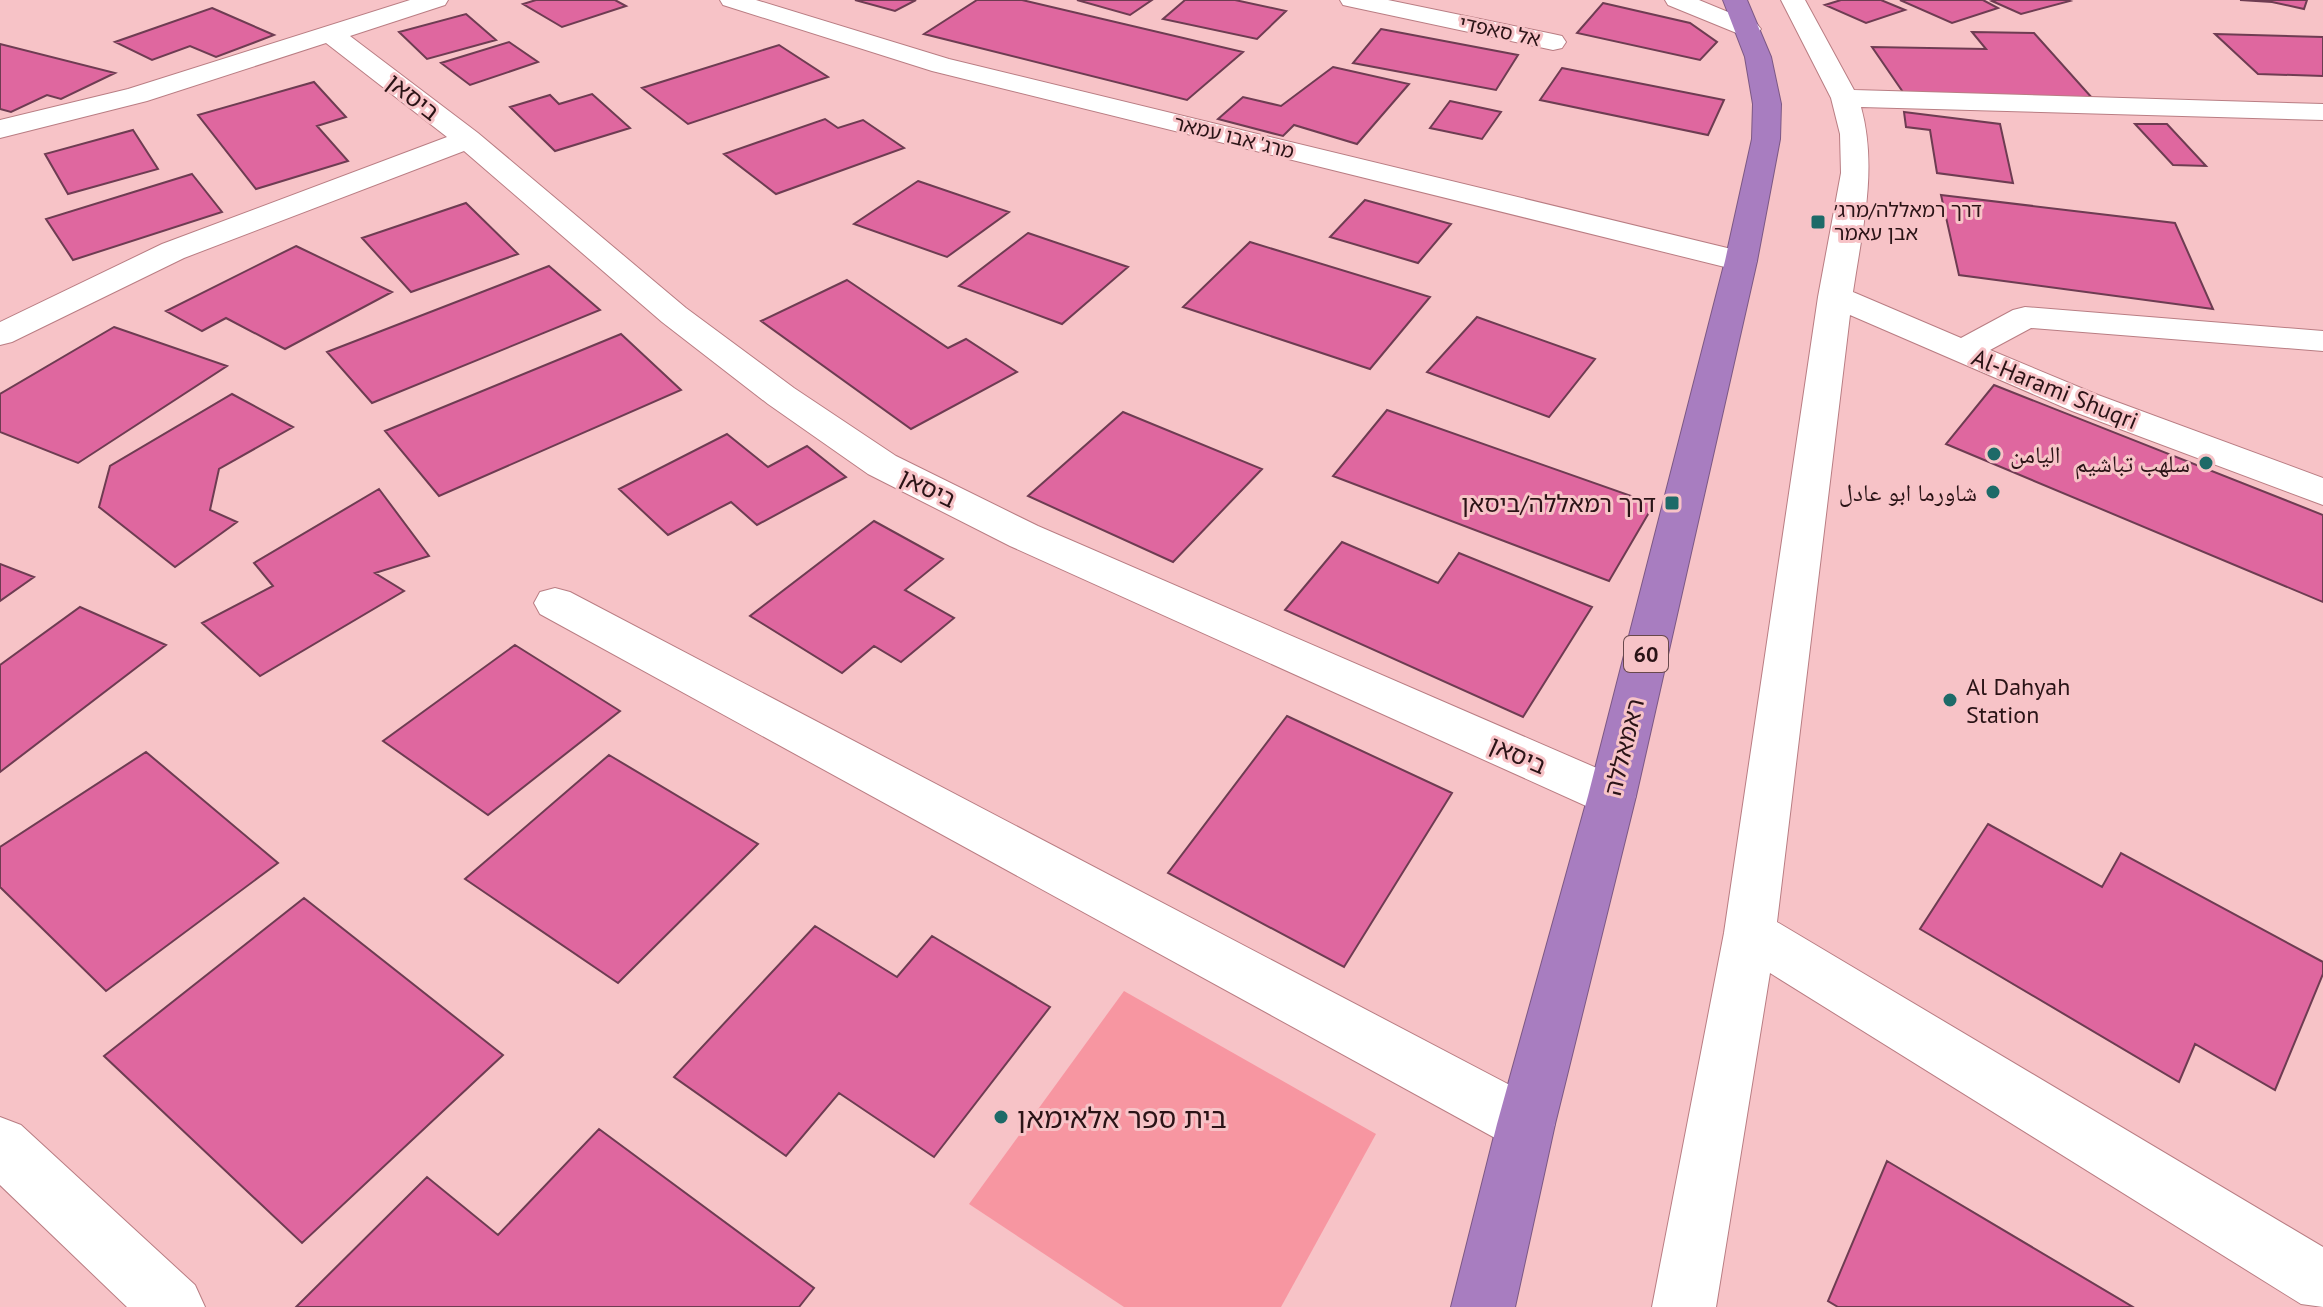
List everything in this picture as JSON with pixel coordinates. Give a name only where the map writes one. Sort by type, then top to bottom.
[{"type":"highway","name":"ראמאללה","points":[[1483,1307],[1526,1124],[1612,796],[1741,261],[1766,139],[1767,116],[1758,57],[1742,14]]},
{"type":"street","points":[[0,129],[137,95],[436,0]]},
{"type":"street","name":"מרג' אבו עמאר","points":[[732,0],[941,65],[1741,261]]},
{"type":"street","points":[[1677,0],[1742,14]]},
{"type":"street","points":[[1684,1307],[1750,933],[1835,297],[1856,173],[1854,134],[1845,98],[1826,57],[1793,0]]},
{"type":"street","name":"אל סאפדי","points":[[1363,1],[1553,42]]},
{"type":"street","points":[[348,7],[376,21]]},
{"type":"street","name":"ביסאן","points":[[332,35],[468,139],[674,315],[781,396],[882,465],[1024,536],[1612,796]]},
{"type":"street","points":[[1845,98],[2323,112]]},
{"type":"street","points":[[0,335],[173,251],[468,139]]},
{"type":"street","name":"Al-Harami Shuqri","points":[[1835,297],[2085,403],[2323,492]]},
{"type":"street","points":[[1962,351],[2025,317],[2323,341]]},
{"type":"street","points":[[555,603],[1526,1124]]},
{"type":"street","points":[[1750,933],[2323,1282]]},
{"type":"street","points":[[0,1145],[173,1307]]},
{"type":"shaded area","points":[[1124,991],[1376,1134],[1281,1307],[1124,1307],[969,1204]]},
{"type":"building","points":[[536,0],[615,0],[626,6],[562,27],[523,4]]},
{"type":"building","points":[[855,0],[916,0],[895,11]]},
{"type":"building","points":[[977,0],[1022,0],[1243,52],[1187,100],[924,34]]},
{"type":"building","points":[[1077,0],[1152,0],[1130,15]]},
{"type":"building","points":[[1185,0],[1235,0],[1286,11],[1257,39],[1163,19]]},
{"type":"building","points":[[1841,0],[1881,0],[1905,10],[1866,23],[1825,5]]},
{"type":"building","points":[[1900,0],[1983,0],[1998,8],[1952,23]]},
{"type":"building","points":[[2240,0],[2307,0],[2304,9],[2272,2]]},
{"type":"building","points":[[1992,1],[2070,1],[2021,14]]},
{"type":"building","points":[[1603,3],[1690,23],[1717,42],[1700,60],[1577,33]]},
{"type":"building","points":[[212,8],[274,35],[216,57],[190,46],[152,60],[115,42]]},
{"type":"building","points":[[466,14],[496,40],[427,59],[399,32]]},
{"type":"building","points":[[1381,29],[1518,55],[1496,90],[1353,63]]},
{"type":"building","points":[[1972,32],[2034,33],[2093,99],[1905,95],[1872,47],[1986,49]]},
{"type":"building","points":[[2215,34],[2323,37],[2323,76],[2258,74]]},
{"type":"building","points":[[509,42],[538,62],[470,85],[441,63]]},
{"type":"building","points":[[0,44],[115,73],[61,99],[47,95],[11,112],[0,109]]},
{"type":"building","points":[[779,45],[828,77],[688,124],[642,88]]},
{"type":"building","points":[[1333,67],[1409,84],[1357,144],[1294,125],[1283,136],[1218,119],[1243,97],[1281,106]]},
{"type":"building","points":[[1562,68],[1724,100],[1708,135],[1540,100]]},
{"type":"building","points":[[314,82],[346,117],[317,126],[348,161],[256,189],[198,115]]},
{"type":"building","points":[[592,94],[630,128],[555,151],[510,107],[550,95],[559,104]]},
{"type":"building","points":[[1450,101],[1501,112],[1482,139],[1430,128]]},
{"type":"building","points":[[1904,112],[2000,124],[2013,183],[1937,173],[1930,130],[1906,127]]},
{"type":"building","points":[[825,119],[838,128],[863,120],[904,148],[776,194],[724,154]]},
{"type":"building","points":[[2135,124],[2167,124],[2206,166],[2173,165]]},
{"type":"building","points":[[133,130],[158,169],[68,194],[45,154]]},
{"type":"building","points":[[192,174],[222,212],[73,260],[46,219]]},
{"type":"building","points":[[918,181],[1009,212],[947,257],[854,224]]},
{"type":"building","points":[[1941,195],[2175,223],[2213,309],[1959,275]]},
{"type":"building","points":[[1365,200],[1451,224],[1418,263],[1330,237]]},
{"type":"building","points":[[466,203],[518,254],[411,292],[362,238]]},
{"type":"building","points":[[1028,233],[1128,267],[1062,324],[959,286]]},
{"type":"building","points":[[1250,242],[1430,297],[1370,369],[1183,307]]},
{"type":"building","points":[[296,246],[392,292],[285,349],[226,318],[202,331],[166,311]]},
{"type":"building","points":[[549,266],[600,310],[372,403],[327,352]]},
{"type":"building","points":[[847,280],[948,348],[966,339],[1017,372],[911,429],[761,321]]},
{"type":"building","points":[[1477,317],[1595,359],[1549,417],[1427,372]]},
{"type":"building","points":[[114,327],[227,366],[78,463],[0,432],[0,394]]},
{"type":"building","points":[[621,334],[681,390],[439,496],[385,431]]},
{"type":"building","points":[[1994,385],[2323,515],[2323,602],[1946,444]]},
{"type":"building","points":[[232,394],[293,427],[219,469],[210,510],[237,522],[175,567],[99,507],[110,466]]},
{"type":"building","points":[[1387,410],[1654,504],[1609,581],[1333,476]]},
{"type":"building","points":[[1123,412],[1262,469],[1173,562],[1028,496]]},
{"type":"building","points":[[727,434],[768,467],[807,446],[846,477],[757,525],[731,502],[668,535],[619,489]]},
{"type":"building","points":[[379,489],[429,556],[375,573],[404,591],[260,676],[202,623],[273,586],[254,563]]},
{"type":"building","points":[[874,521],[943,559],[905,590],[954,618],[901,662],[874,646],[842,673],[750,616]]},
{"type":"building","points":[[1342,542],[1438,583],[1459,553],[1592,607],[1523,717],[1285,610]]},
{"type":"building","points":[[0,564],[34,577],[0,601]]},
{"type":"building","points":[[80,607],[166,645],[0,772],[0,665]]},
{"type":"building","points":[[515,645],[620,711],[488,815],[383,741]]},
{"type":"building","points":[[1287,716],[1452,793],[1344,967],[1168,873]]},
{"type":"building","points":[[146,752],[278,863],[106,991],[0,887],[0,847]]},
{"type":"building","points":[[609,755],[758,844],[618,983],[465,879]]},
{"type":"building","points":[[1988,824],[2102,887],[2121,853],[2323,962],[2323,974],[2275,1090],[2195,1044],[2179,1082],[1920,929]]},
{"type":"building","points":[[304,898],[503,1055],[302,1243],[104,1056]]},
{"type":"building","points":[[815,926],[897,977],[932,936],[1050,1007],[934,1157],[839,1093],[786,1156],[674,1077]]},
{"type":"building","points":[[599,1129],[814,1288],[799,1307],[296,1307],[427,1177],[498,1235]]},
{"type":"building","points":[[1887,1161],[2133,1307],[1838,1307],[1828,1301]]},
{"type":"place","name":"דרך רמאללה/מרג׳ אבן עאמר","points":[[1818,222]]},
{"type":"place","name":"اليامن","points":[[1994,454]]},
{"type":"place","name":"سلهب تباشيم","points":[[2206,463]]},
{"type":"place","name":"شاورما ابو عادل","points":[[1993,492]]},
{"type":"place","name":"דרך רמאללה/ביסאן","points":[[1672,503]]},
{"type":"place","name":"Al Dahyah Station","points":[[1950,700]]},
{"type":"place","name":"בית ספר אלאימאן","points":[[1001,1117]]}]
